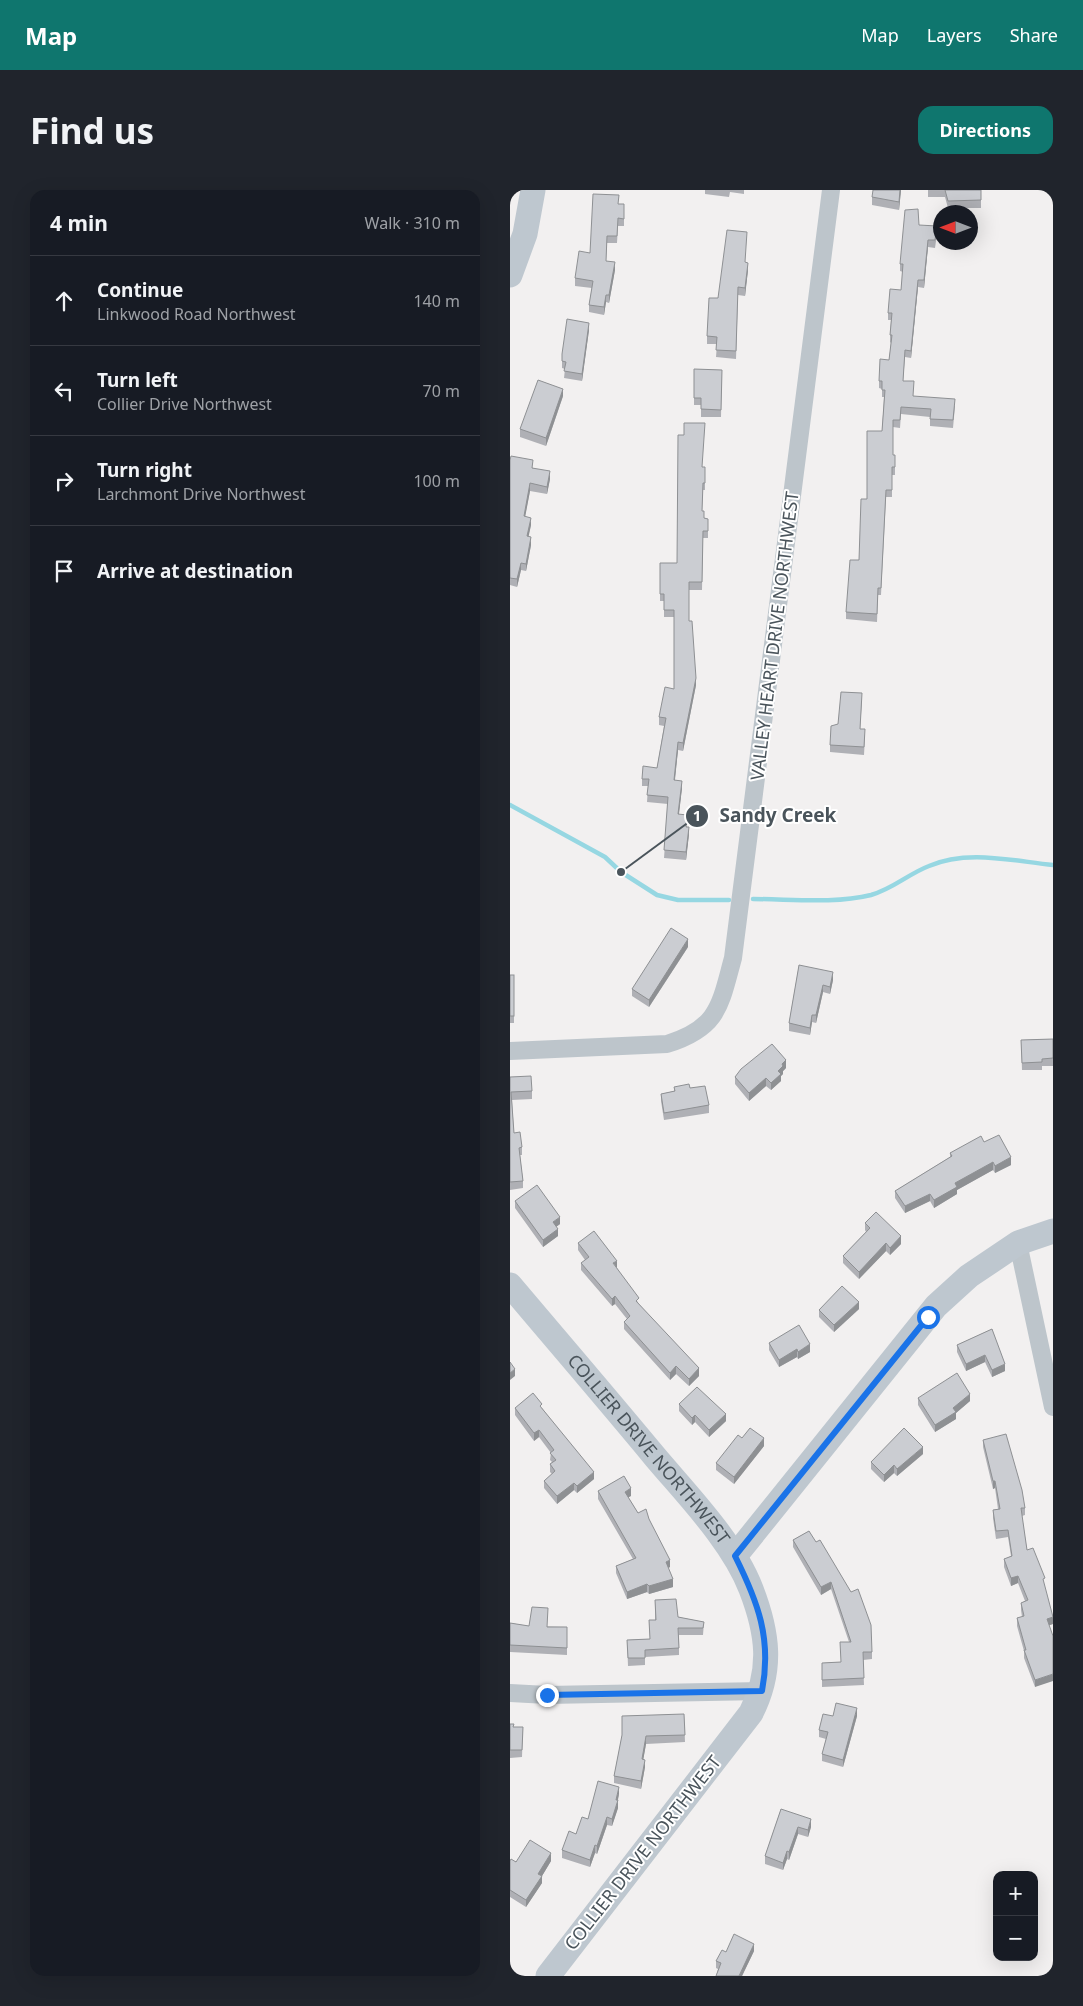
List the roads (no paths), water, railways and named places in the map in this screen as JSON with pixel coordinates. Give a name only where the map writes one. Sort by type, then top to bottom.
[{"type":"main road","points":[[510,275],[525,234],[533,190]]},
{"type":"main road","points":[[735,1556],[936,1306],[969,1276],[1018,1243],[1053,1231]]},
{"type":"main road","name":"COLLIER DRIVE NORTHWEST","points":[[510,1285],[680,1486],[735,1556],[751,1590],[765,1640],[767,1666],[762,1691],[751,1713],[548,1976]]},
{"type":"street","name":"VALLEY HEART DRIVE NORTHWEST","points":[[510,1051],[667,1044],[685,1038],[702,1028],[712,1019],[722,1000],[734,958],[832,190]]},
{"type":"street","points":[[1018,1243],[1053,1407]]},
{"type":"street","points":[[510,1693],[547,1695],[762,1691]]},
{"type":"waterway","points":[[510,805],[605,857],[621,872],[657,895],[678,900],[729,900]]},
{"type":"waterway","points":[[753,899],[827,900],[857,898],[886,889],[929,866],[959,858],[1006,859],[1053,865]]},
{"type":"place","name":"Sandy Creek","points":[[621,872]]}]
